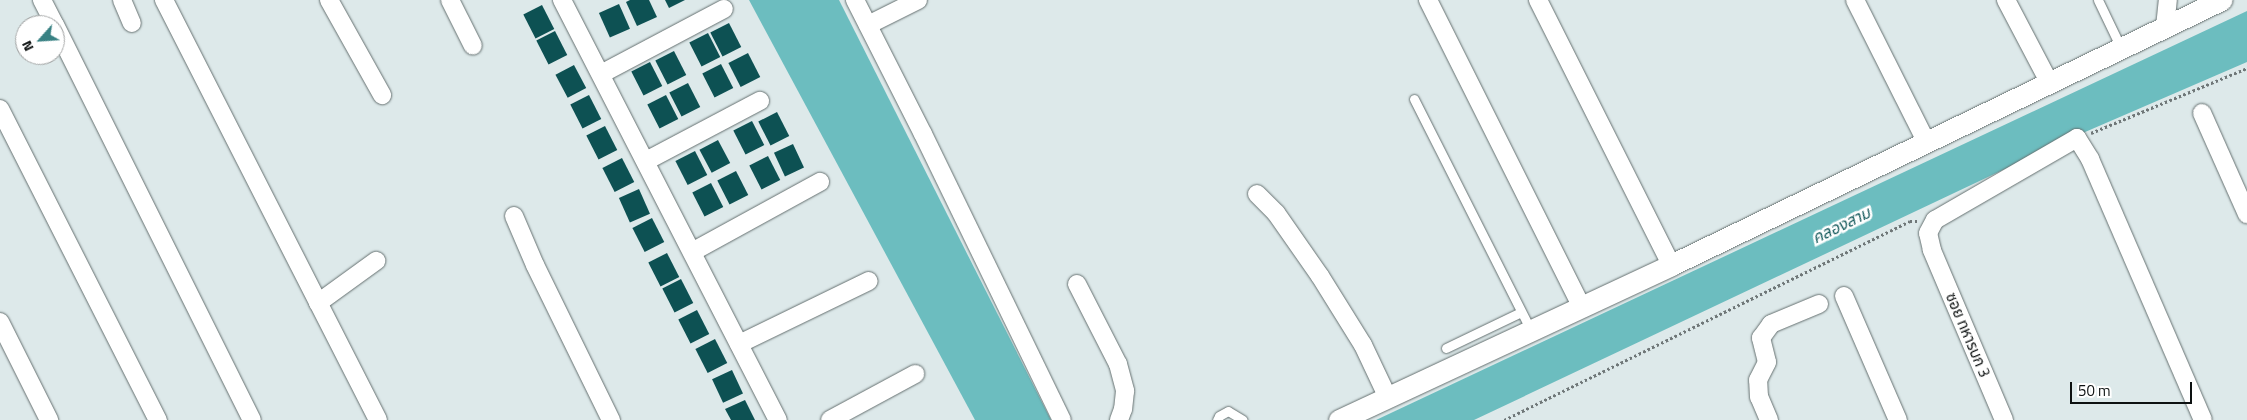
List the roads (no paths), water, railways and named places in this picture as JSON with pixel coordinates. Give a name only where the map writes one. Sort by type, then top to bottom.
[{"type":"street","points":[[42,0],[50,15]]},
{"type":"street","points":[[122,0],[132,23]]},
{"type":"street","points":[[164,0],[378,420]]},
{"type":"street","points":[[329,0],[382,95]]},
{"type":"street","points":[[450,0],[473,46]]},
{"type":"street","points":[[562,0],[778,420]]},
{"type":"street","points":[[855,0],[928,142],[1062,420]]},
{"type":"street","points":[[868,25],[918,0]]},
{"type":"street","points":[[1428,0],[1582,307]]},
{"type":"street","points":[[1538,0],[1671,266]]},
{"type":"street","points":[[1854,0],[1926,142]]},
{"type":"street","points":[[2006,0],[2049,82]]},
{"type":"street","points":[[2165,27],[2168,0]]},
{"type":"street","points":[[1339,420],[1671,266],[2221,0]]},
{"type":"street","points":[[600,74],[724,9]]},
{"type":"street","points":[[65,45],[252,420]]},
{"type":"street","points":[[646,162],[760,101]]},
{"type":"street","points":[[0,109],[158,420]]},
{"type":"street","points":[[2202,113],[2247,214]]},
{"type":"street","name":"ซอย ทหารบก 3","points":[[2004,420],[1932,250],[1928,234],[1935,220],[2077,138],[2090,159],[2203,420]]},
{"type":"street","points":[[692,252],[820,182]]},
{"type":"street","points":[[1257,194],[1276,214],[1320,276],[1363,345],[1388,398]]},
{"type":"street","points":[[514,216],[611,420]]},
{"type":"street","points":[[318,303],[376,261]]},
{"type":"street","points":[[739,344],[869,281]]},
{"type":"street","points":[[1077,284],[1118,364],[1124,391],[1124,409],[1119,420]]},
{"type":"street","points":[[1844,296],[1898,420]]},
{"type":"street","points":[[1770,420],[1759,397],[1758,380],[1767,362],[1761,338],[1771,324],[1819,304]]},
{"type":"street","points":[[0,322],[49,420]]},
{"type":"street","points":[[830,420],[915,374]]},
{"type":"lane","points":[[2098,0],[2122,48]]},
{"type":"lane","points":[[1414,98],[1531,331]]},
{"type":"lane","points":[[1446,348],[1521,312]]},
{"type":"lane","points":[[1217,420],[1219,416],[1228,411],[1243,420]]},
{"type":"water","points":[[749,0],[839,0],[1051,420],[975,420]]},
{"type":"water","name":"คลองสาม","points":[[2247,11],[2247,62],[2062,142],[1474,420],[1376,420]]}]
